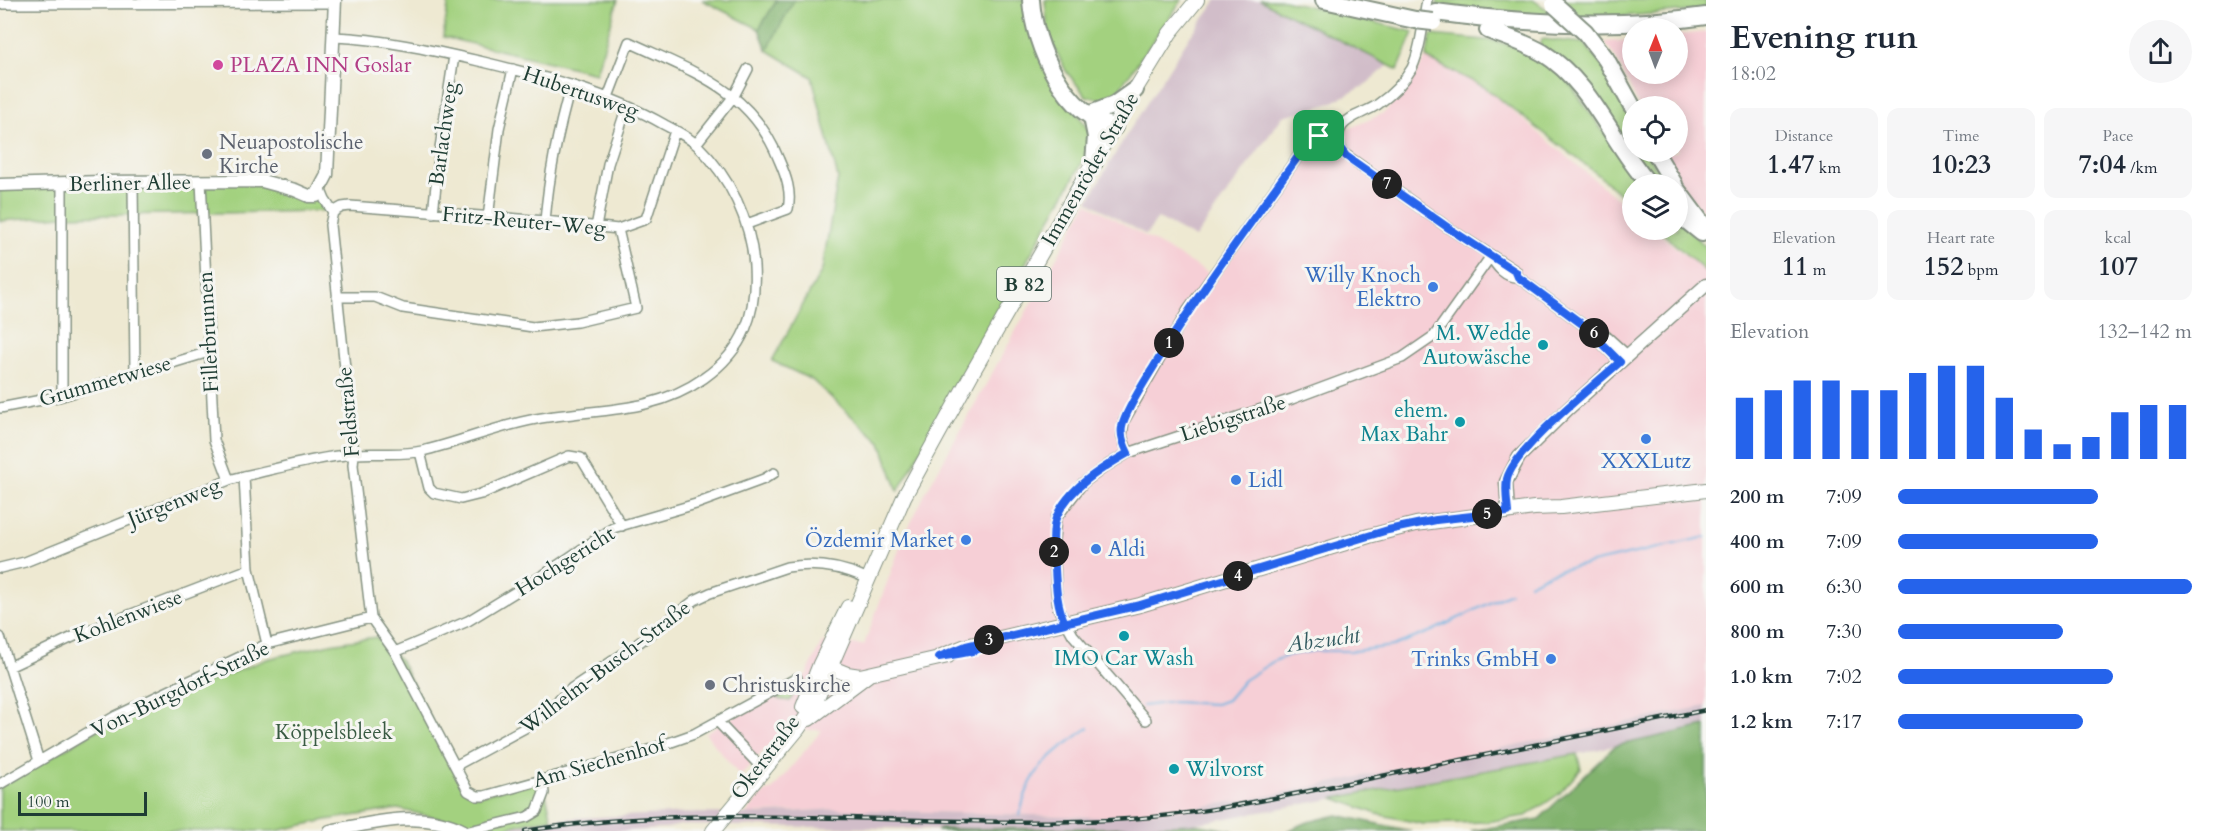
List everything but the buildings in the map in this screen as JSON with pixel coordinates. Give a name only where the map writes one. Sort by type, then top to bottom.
[{"type":"highway","points":[[1031,0],[1037,36],[1050,66],[1066,91],[1089,113],[1114,127]]},
{"type":"highway","points":[[1323,0],[1499,21],[1638,23],[1706,16]]},
{"type":"highway","points":[[1368,0],[1488,30],[1542,53],[1576,81],[1642,174]]},
{"type":"highway","points":[[1550,2],[1585,32],[1606,59],[1626,96]]},
{"type":"highway","points":[[1688,28],[1706,26]]},
{"type":"highway","points":[[1488,30],[1562,34],[1622,33]]},
{"type":"highway","points":[[1089,113],[1114,105],[1135,90]]},
{"type":"highway","points":[[1089,113],[1096,137],[1094,162]]},
{"type":"highway","points":[[1688,205],[1706,229]]},
{"type":"highway","points":[[1688,222],[1706,236]]},
{"type":"main road","name":"Immenröder Straße","points":[[827,663],[901,496],[1135,90],[1170,33],[1197,0]]},
{"type":"main road","name":"Immenröder Straße","points":[[827,663],[894,516],[971,375]]},
{"type":"main road","points":[[1065,623],[1166,597],[1388,530],[1436,520],[1706,490]]},
{"type":"main road","name":"B 82","points":[[802,723],[871,674],[987,647],[996,640],[1065,623]]},
{"type":"main road","name":"B 82","points":[[802,723],[813,707],[827,663],[848,671],[871,674]]},
{"type":"main road","name":"Okerstraße","points":[[713,831],[792,724],[809,695],[815,677],[827,663]]},
{"type":"main road","name":"Okerstraße","points":[[706,831],[802,723]]},
{"type":"street","points":[[0,4],[336,1],[327,175],[320,188],[333,212]]},
{"type":"street","points":[[1426,13],[1411,69],[1387,98],[1345,121],[1339,131],[1341,149],[1346,156],[1491,256],[1499,259],[1516,272],[1518,277],[1593,332],[1597,339],[1623,359]]},
{"type":"street","name":"Hubertusweg","points":[[334,37],[395,43],[513,69],[608,97],[675,131],[696,144],[714,163],[731,188],[747,224],[756,287],[747,328],[736,348],[704,378],[659,401],[635,408],[540,418],[509,424],[420,452],[354,454]]},
{"type":"street","points":[[608,97],[629,42],[710,80],[734,96],[758,119],[773,144],[787,180],[790,200],[788,208],[747,224]]},
{"type":"street","name":"Barlachweg","points":[[433,213],[454,56]]},
{"type":"street","points":[[488,218],[499,129],[513,69]]},
{"type":"street","points":[[696,144],[734,96],[748,69]]},
{"type":"street","points":[[545,221],[548,182],[558,131],[571,85]]},
{"type":"street","points":[[596,227],[608,164],[627,106]]},
{"type":"street","points":[[618,229],[646,219],[675,131]]},
{"type":"street","points":[[1128,453],[1122,436],[1124,421],[1188,310],[1307,144],[1319,136],[1339,136]]},
{"type":"street","name":"Fillerbrunnen","points":[[201,181],[214,440],[229,480]]},
{"type":"street","name":"Berliner Allee","points":[[0,185],[262,181],[295,190],[320,188]]},
{"type":"street","points":[[133,182],[135,375]]},
{"type":"street","points":[[62,184],[62,396]]},
{"type":"street","name":"Fritz-Reuter-Weg","points":[[333,212],[350,206],[618,229],[636,308],[577,322],[533,327],[403,308],[375,297],[337,297]]},
{"type":"street","name":"Feldstraße","points":[[333,212],[330,225],[354,454],[353,465],[371,618],[395,652],[468,791],[477,796]]},
{"type":"street","name":"Liebigstraße","points":[[1146,720],[1078,642],[1058,608],[1054,539],[1056,518],[1083,483],[1128,453],[1292,399],[1402,358],[1434,336],[1491,256]]},
{"type":"street","points":[[1510,512],[1511,471],[1519,457],[1544,431],[1706,285]]},
{"type":"street","name":"Grummetwiese","points":[[0,408],[62,396],[209,352]]},
{"type":"street","points":[[420,452],[429,488],[434,493],[460,499],[481,494],[569,456],[581,458],[622,526]]},
{"type":"street","name":"Jürgenweg","points":[[0,568],[25,562],[229,480],[354,454]]},
{"type":"street","name":"Hochgericht","points":[[395,652],[468,621],[545,574],[613,528],[696,504],[764,479],[774,473]]},
{"type":"street","points":[[244,476],[249,569],[267,644]]},
{"type":"street","name":"Wilhelm-Busch-Straße","points":[[455,765],[534,723],[572,688],[632,648],[682,608],[710,593],[787,567],[844,569],[864,577]]},
{"type":"street","name":"Kohlenwiese","points":[[9,666],[76,634],[249,569]]},
{"type":"street","name":"Von-Burgdorf-Straße","points":[[0,784],[116,716],[267,644],[371,618]]},
{"type":"street","points":[[0,636],[39,761]]},
{"type":"street","name":"Am Siechenhof","points":[[477,796],[643,752],[694,734],[797,678]]},
{"type":"street","points":[[718,722],[760,766]]},
{"type":"street","points":[[469,831],[526,817],[537,811],[544,793],[542,779]]},
{"type":"street","points":[[330,831],[410,819],[429,820],[464,831]]},
{"type":"shaded area","points":[[1217,0],[1259,0],[1389,65],[1364,86],[1329,104],[1283,116],[1195,238],[1158,218],[1146,235],[1088,201],[1122,142],[1186,42]]},
{"type":"shaded area","points":[[1706,32],[1706,214],[1688,194],[1688,174],[1676,174],[1669,162],[1688,162],[1688,96],[1634,96],[1628,84],[1688,84],[1688,34]]},
{"type":"shaded area","points":[[1622,41],[1622,70],[1617,60],[1605,42]]},
{"type":"shaded area","points":[[1426,58],[1484,87],[1622,203],[1622,240],[1666,240],[1706,272],[1706,706],[1252,799],[1186,809],[1095,817],[836,809],[746,814],[762,795],[774,788],[822,730],[783,730],[740,776],[705,733],[807,674],[822,642],[864,645],[903,539],[927,490],[1087,203],[1217,278],[1313,145],[1384,113],[1409,86]]},
{"type":"shaded area","points":[[1706,706],[1706,726],[1577,754],[1194,824],[1108,828],[938,829],[680,825],[663,829],[626,831],[495,831],[529,822],[552,819],[692,813],[758,814],[836,809],[1095,817],[1186,809],[1252,799]]},
{"type":"green space","points":[[449,0],[618,0],[596,73],[443,37]]},
{"type":"green space","points":[[702,0],[777,0],[759,29]]},
{"type":"green space","points":[[777,0],[794,0],[767,50],[759,29]]},
{"type":"green space","points":[[794,0],[1024,0],[1078,114],[1090,133],[1088,152],[898,491],[881,443],[812,380],[772,361],[822,270],[838,178],[812,77],[767,50]]},
{"type":"green space","points":[[1045,0],[1182,0],[1110,102],[1086,96],[1066,71],[1048,35]]},
{"type":"green space","points":[[1260,0],[1284,0],[1414,32],[1398,70]]},
{"type":"green space","points":[[1438,0],[1533,0],[1551,12],[1560,0],[1706,0],[1706,10],[1583,19],[1501,14],[1437,5]]},
{"type":"green space","points":[[1431,35],[1496,41],[1523,49],[1566,79],[1622,157],[1622,162],[1625,162],[1634,174],[1622,174],[1622,196],[1596,173],[1484,87],[1426,58]]},
{"type":"green space","points":[[1542,39],[1584,43],[1604,69],[1622,104],[1622,146],[1540,45]]},
{"type":"green space","points":[[1635,162],[1653,162],[1660,174],[1645,174]]},
{"type":"green space","points":[[262,181],[316,196],[325,205],[322,211],[62,216],[0,221],[0,185]]},
{"type":"green space","points":[[1688,230],[1706,247],[1706,272],[1670,240],[1688,240]]},
{"type":"green space","name":"Köppelsbleek","points":[[376,637],[400,660],[468,791],[477,796],[542,779],[552,819],[494,831],[398,809],[326,820],[276,831],[0,831],[0,787],[117,718],[267,659],[330,644]]},
{"type":"green space","points":[[802,678],[790,701],[778,699],[778,692]]},
{"type":"green space","points":[[1706,726],[1706,831],[1471,831],[1539,819],[1615,746]]},
{"type":"green space","points":[[1577,754],[1581,769],[1559,794],[1526,816],[1485,822],[1423,824],[1377,814],[1334,798]]},
{"type":"green space","points":[[1337,815],[1411,831],[1287,831],[1308,822]]},
{"type":"green space","points":[[1194,824],[1234,831],[938,831],[938,829],[1108,828]]},
{"type":"waterway","name":"Abzucht","points":[[1529,584],[1548,574],[1565,569],[1706,537]]},
{"type":"waterway","name":"Abzucht","points":[[1143,706],[1174,702],[1216,704],[1227,700],[1244,680],[1274,661],[1289,655],[1313,651],[1354,651],[1393,646],[1432,631],[1510,593]]},
{"type":"waterway","name":"Abzucht","points":[[1020,815],[1029,785],[1036,774],[1063,746],[1088,728]]},
{"type":"railway","points":[[525,831],[598,822],[671,817],[744,816],[1038,822],[1145,818],[1278,797],[1706,710]]},
{"type":"place","name":"PLAZA INN Goslar","points":[[218,65]]},
{"type":"place","name":"Neuapostolische Kirche","points":[[207,154]]},
{"type":"place","name":"Willy Knoch Elektro","points":[[1433,287]]},
{"type":"place","name":"M. Wedde Autowäsche","points":[[1543,345]]},
{"type":"place","name":"ehem. Max Bahr","points":[[1460,422]]},
{"type":"place","name":"XXXLutz","points":[[1646,439]]},
{"type":"place","name":"Lidl","points":[[1236,480]]},
{"type":"place","name":"Özdemir Market","points":[[966,540]]},
{"type":"place","name":"Aldi","points":[[1096,549]]},
{"type":"place","name":"IMO Car Wash","points":[[1124,636]]},
{"type":"place","name":"Trinks GmbH","points":[[1551,659]]},
{"type":"place","name":"Christuskirche","points":[[710,685]]},
{"type":"place","name":"Wilvorst","points":[[1174,769]]},
{"type":"route","points":[[1319,136],[1307,144],[1219,266],[1188,310],[1151,371],[1122,428],[1122,436],[1128,453],[1083,483],[1056,518],[1054,527],[1056,587],[1058,608],[1065,623],[996,640],[987,647],[977,650],[939,657],[966,646],[996,640],[1140,605],[1388,530],[1436,520],[1508,512],[1506,482],[1514,463],[1544,431],[1620,362],[1583,323],[1518,277],[1516,272],[1499,259],[1450,229],[1346,156],[1341,149],[1339,136],[1319,136]]}]
